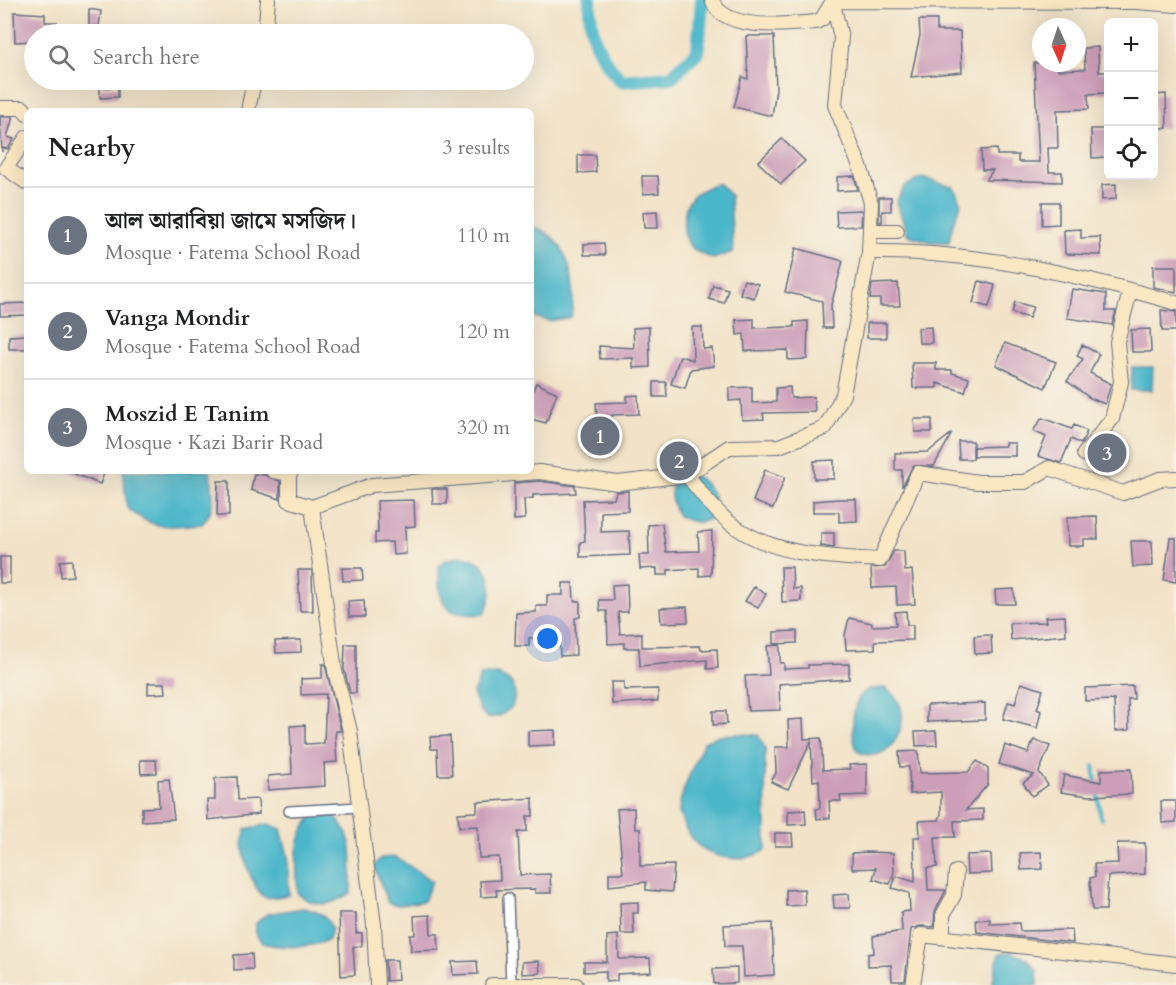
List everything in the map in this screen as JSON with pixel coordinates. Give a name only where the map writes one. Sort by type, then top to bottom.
[{"type":"street","points":[[266,24],[268,0]]},
{"type":"street","points":[[712,0],[732,18],[745,23],[771,26],[816,22],[822,19],[832,1]]},
{"type":"street","points":[[832,1],[1136,2],[1176,5]]},
{"type":"street","points":[[534,472],[618,483],[687,475],[729,447],[779,446],[825,428],[843,395],[869,252],[871,203],[861,169],[835,105],[841,37],[832,1]]},
{"type":"street","points":[[249,108],[252,90]]},
{"type":"street","points":[[0,108],[24,108]]},
{"type":"street","points":[[24,141],[6,168],[24,181]]},
{"type":"street","points":[[870,231],[897,231]]},
{"type":"street","points":[[869,252],[915,251],[972,257],[1176,303]]},
{"type":"street","points":[[1084,454],[1112,419],[1121,382],[1117,342],[1130,291]]},
{"type":"street","points":[[687,475],[734,526],[769,545],[823,557],[880,560],[918,473],[978,482],[1025,482],[1049,468],[1123,493],[1160,479],[1176,478]]},
{"type":"street","points":[[290,474],[289,500],[312,507],[372,485],[513,474]]},
{"type":"street","points":[[312,507],[335,671],[350,731],[374,925],[377,985]]},
{"type":"street","points":[[289,811],[360,807]]},
{"type":"street","points":[[940,936],[944,929],[943,915],[954,895],[957,872]]},
{"type":"street","points":[[508,898],[511,984]]},
{"type":"street","points":[[913,985],[921,934],[1176,964]]},
{"type":"street","points":[[492,985],[576,985]]},
{"type":"water","points":[[922,178],[954,187],[961,204],[953,223],[949,242],[931,242],[908,235],[896,202],[905,186]]},
{"type":"water","points":[[718,183],[730,195],[733,252],[713,259],[691,246],[685,232],[684,217],[693,196]]},
{"type":"water","points":[[534,228],[555,240],[568,263],[571,276],[573,304],[571,317],[549,321],[534,317]]},
{"type":"water","points":[[1132,367],[1153,367],[1152,390],[1131,390]]},
{"type":"water","points":[[123,474],[210,474],[212,506],[202,524],[162,526],[146,521],[127,508]]},
{"type":"water","points":[[696,476],[706,485],[715,504],[710,518],[703,522],[678,516],[671,497],[677,478]]},
{"type":"water","points":[[462,556],[480,564],[490,578],[490,596],[484,614],[460,614],[446,606],[442,599],[439,566],[445,560]]},
{"type":"water","points":[[497,674],[512,683],[515,693],[512,707],[500,716],[487,718],[479,709],[473,693],[481,675]]},
{"type":"water","points":[[885,688],[895,697],[901,707],[902,718],[896,739],[889,748],[880,753],[869,755],[857,751],[853,717],[858,699],[870,689]]},
{"type":"water","points":[[719,735],[758,735],[765,748],[766,850],[743,858],[731,858],[708,852],[698,845],[690,836],[679,812],[685,786],[704,742]]},
{"type":"water","points":[[315,815],[333,815],[347,833],[351,851],[351,893],[324,904],[312,902],[298,894],[296,862],[299,841],[302,831]]},
{"type":"water","points":[[268,824],[281,829],[288,856],[289,895],[267,898],[261,895],[246,863],[243,845],[246,829]]},
{"type":"water","points":[[396,857],[432,881],[424,901],[399,905],[388,903],[374,866],[381,858]]},
{"type":"water","points":[[303,908],[317,912],[327,919],[332,928],[329,939],[314,945],[296,947],[262,943],[256,934],[256,923],[267,914]]},
{"type":"water","points":[[1010,952],[1026,958],[1037,970],[1038,985],[992,985],[999,954]]},
{"type":"building","points":[[89,9],[101,11],[99,24],[89,24]]},
{"type":"building","points":[[14,12],[45,14],[45,22],[57,22],[57,24],[24,24],[24,42],[15,42]]},
{"type":"building","points":[[919,20],[937,20],[937,31],[960,31],[962,72],[911,77],[920,35]]},
{"type":"building","points":[[746,36],[774,36],[776,89],[772,116],[734,107],[742,77],[748,79]]},
{"type":"building","points":[[1098,47],[1099,72],[1104,72],[1104,93],[1088,94],[1089,109],[1057,110],[1058,148],[1048,148],[1049,172],[1062,172],[1062,182],[986,180],[993,170],[982,170],[981,150],[997,149],[997,155],[1018,155],[1018,162],[1039,162],[1034,72],[1086,72],[1086,48]]},
{"type":"building","points":[[100,90],[118,90],[118,97],[100,98]]},
{"type":"building","points":[[1166,94],[1167,128],[1158,128],[1158,95]]},
{"type":"building","points":[[0,117],[13,117],[7,137],[14,139],[8,149],[3,148],[2,152]]},
{"type":"building","points":[[1091,129],[1104,129],[1104,157],[1092,158]]},
{"type":"building","points":[[782,139],[805,161],[781,184],[758,162]]},
{"type":"building","points":[[578,155],[595,155],[596,172],[578,173]]},
{"type":"building","points":[[642,176],[658,176],[659,193],[643,194]]},
{"type":"building","points":[[854,176],[858,190],[837,191],[837,177]]},
{"type":"building","points":[[1116,184],[1116,199],[1102,200],[1102,185]]},
{"type":"building","points":[[879,197],[891,197],[891,211],[882,211],[882,222],[879,222]]},
{"type":"building","points":[[1042,202],[1059,202],[1059,224],[1042,225]]},
{"type":"building","points":[[862,210],[861,226],[837,227],[836,211]]},
{"type":"building","points":[[657,211],[658,228],[644,228],[643,212]]},
{"type":"building","points":[[1081,229],[1081,238],[1100,237],[1101,255],[1065,254],[1064,230]]},
{"type":"building","points":[[604,243],[605,255],[584,255],[584,244]]},
{"type":"building","points":[[796,248],[843,261],[831,305],[832,328],[823,328],[822,301],[785,292]]},
{"type":"building","points":[[1153,266],[1176,266],[1176,292],[1153,287]]},
{"type":"building","points":[[744,280],[758,284],[754,298],[740,294]]},
{"type":"building","points":[[979,281],[995,285],[989,307],[973,303]]},
{"type":"building","points":[[898,283],[900,306],[880,306],[880,299],[870,299],[872,284]]},
{"type":"building","points":[[713,285],[728,289],[724,303],[709,299]]},
{"type":"building","points":[[1072,289],[1106,294],[1106,311],[1116,311],[1112,325],[1067,318]]},
{"type":"building","points":[[1015,302],[1033,307],[1029,318],[1012,313]]},
{"type":"building","points":[[24,303],[24,315],[0,316],[0,304]]},
{"type":"building","points":[[1161,310],[1176,312],[1176,331],[1162,331]]},
{"type":"building","points":[[754,319],[754,328],[794,327],[794,322],[808,321],[807,359],[788,360],[788,350],[745,351],[744,334],[737,335],[736,320]]},
{"type":"building","points":[[867,323],[886,323],[886,338],[867,338]]},
{"type":"building","points":[[649,327],[650,367],[633,368],[633,358],[600,359],[599,346],[634,348],[633,328]]},
{"type":"building","points":[[692,327],[702,327],[703,349],[712,348],[714,366],[691,369],[685,388],[671,384],[680,356],[693,360]]},
{"type":"building","points":[[931,327],[932,343],[919,343],[918,328]]},
{"type":"building","points":[[1150,329],[1151,352],[1132,352],[1131,330]]},
{"type":"building","points":[[24,335],[24,349],[9,349],[9,336]]},
{"type":"building","points":[[1005,343],[1056,362],[1045,388],[996,365]]},
{"type":"building","points":[[1082,345],[1099,354],[1090,373],[1111,384],[1105,404],[1090,398],[1067,381],[1083,359],[1077,356]]},
{"type":"building","points":[[912,363],[936,363],[936,370],[952,370],[952,373],[969,378],[965,392],[937,383],[937,388],[913,388]]},
{"type":"building","points":[[654,382],[666,382],[667,397],[654,397]]},
{"type":"building","points":[[536,383],[557,393],[546,423],[534,420]]},
{"type":"building","points":[[752,387],[752,403],[776,402],[776,388],[790,387],[791,398],[814,397],[815,412],[763,413],[764,419],[742,420],[741,400],[729,401],[729,388]]},
{"type":"building","points":[[638,395],[639,414],[612,415],[612,423],[597,423],[596,403],[627,402],[627,396]]},
{"type":"building","points":[[1042,418],[1072,429],[1074,425],[1087,431],[1081,444],[1071,439],[1061,463],[1038,456],[1046,437],[1033,431]]},
{"type":"building","points":[[914,419],[932,419],[932,432],[915,432]]},
{"type":"building","points":[[593,428],[605,428],[606,444],[594,444]]},
{"type":"building","points":[[952,433],[934,466],[913,466],[902,487],[902,470],[895,470],[895,453],[928,452]]},
{"type":"building","points":[[958,441],[973,441],[973,459],[959,459]]},
{"type":"building","points":[[1114,441],[1119,460],[1100,464],[1097,452],[1104,444]]},
{"type":"building","points":[[1005,443],[1015,443],[1015,456],[974,456],[974,447],[1005,446]]},
{"type":"building","points":[[834,460],[834,479],[814,479],[814,461]]},
{"type":"building","points":[[765,470],[785,477],[773,509],[753,501]]},
{"type":"building","points":[[75,474],[104,474],[100,484]]},
{"type":"building","points":[[254,474],[265,475],[280,481],[280,499],[251,490]]},
{"type":"building","points":[[218,481],[229,481],[229,516],[217,516]]},
{"type":"building","points":[[539,481],[575,486],[576,493],[533,495],[533,498],[524,499],[525,519],[514,520],[514,483]]},
{"type":"building","points":[[432,489],[447,489],[447,504],[433,504]]},
{"type":"building","points":[[628,491],[628,511],[601,512],[601,532],[629,531],[630,555],[580,557],[580,542],[585,541],[583,500],[614,499],[616,492]]},
{"type":"building","points":[[856,499],[857,521],[839,522],[839,512],[813,512],[813,501]]},
{"type":"building","points":[[414,500],[415,526],[405,527],[406,554],[393,555],[392,542],[375,543],[375,533],[378,533],[377,501]]},
{"type":"building","points":[[1097,516],[1098,539],[1084,539],[1084,546],[1068,546],[1067,517]]},
{"type":"building","points":[[662,524],[666,552],[699,551],[698,532],[712,531],[711,575],[699,576],[699,568],[668,570],[668,575],[657,575],[657,568],[640,569],[639,555],[649,555],[648,525]]},
{"type":"building","points":[[821,533],[834,533],[834,548],[821,546]]},
{"type":"building","points":[[1170,538],[1176,538],[1176,582],[1164,580]]},
{"type":"building","points":[[1131,541],[1152,541],[1153,566],[1133,567]]},
{"type":"building","points":[[894,551],[904,551],[905,571],[912,570],[915,604],[897,605],[896,587],[872,588],[871,568],[885,567]]},
{"type":"building","points":[[0,557],[10,557],[10,583],[0,583]]},
{"type":"building","points":[[72,560],[73,576],[61,577],[60,561]]},
{"type":"building","points":[[781,567],[792,567],[793,589],[801,588],[801,601],[782,602]]},
{"type":"building","points":[[342,568],[362,568],[363,580],[343,581]]},
{"type":"building","points":[[298,570],[312,570],[313,611],[300,611]]},
{"type":"building","points":[[563,583],[573,583],[574,601],[580,601],[580,617],[575,618],[576,655],[560,656],[559,637],[529,638],[529,646],[515,646],[516,613],[536,612],[536,606],[547,606],[547,595],[563,595]]},
{"type":"building","points":[[627,584],[628,612],[618,612],[620,634],[642,633],[642,647],[700,646],[701,650],[717,649],[718,668],[707,669],[707,660],[640,666],[639,648],[624,648],[624,643],[608,644],[607,611],[600,611],[599,600],[613,600],[612,585]]},
{"type":"building","points":[[754,587],[766,594],[758,608],[745,601]]},
{"type":"building","points":[[1014,589],[1015,604],[996,604],[995,590]]},
{"type":"building","points":[[364,600],[365,617],[349,617],[348,601]]},
{"type":"building","points":[[687,607],[688,622],[661,623],[660,608]]},
{"type":"building","points":[[906,611],[907,625],[913,625],[913,640],[875,641],[875,649],[846,650],[845,635],[849,618],[872,623],[872,626],[896,625],[895,612]]},
{"type":"building","points":[[1065,616],[1066,635],[1011,640],[1010,623],[1046,622],[1045,617]]},
{"type":"building","points":[[797,631],[797,643],[774,644],[774,632]]},
{"type":"building","points":[[991,635],[992,653],[975,654],[974,636]]},
{"type":"building","points":[[301,640],[301,652],[276,653],[275,641]]},
{"type":"building","points":[[345,644],[356,644],[356,693],[350,693],[344,669]]},
{"type":"building","points":[[780,645],[780,663],[784,663],[784,669],[808,668],[808,665],[849,664],[849,679],[779,684],[780,710],[748,711],[745,676],[769,675],[767,646]]},
{"type":"building","points":[[322,664],[325,664],[341,731],[336,731],[335,737],[337,762],[324,763],[325,786],[268,790],[268,776],[292,774],[290,726],[305,725],[305,744],[324,743],[326,694],[301,695],[301,679],[322,678]]},
{"type":"building","points":[[611,682],[624,682],[624,690],[658,689],[658,701],[612,704]]},
{"type":"building","points":[[148,683],[165,683],[166,693],[148,694]]},
{"type":"building","points":[[1021,683],[1043,690],[1037,709],[1041,711],[1037,728],[1003,719],[1008,702],[1015,704]]},
{"type":"building","points":[[1133,686],[1134,699],[1128,699],[1129,730],[1115,731],[1114,700],[1085,701],[1085,688]]},
{"type":"building","points":[[985,703],[985,720],[927,722],[927,705]]},
{"type":"building","points":[[713,711],[726,711],[727,724],[713,725]]},
{"type":"building","points":[[803,719],[804,739],[821,738],[823,770],[850,769],[849,765],[867,764],[867,795],[840,796],[841,801],[829,801],[830,818],[817,819],[816,809],[820,808],[819,780],[813,781],[811,742],[788,789],[771,782],[776,773],[775,747],[789,747],[788,720]]},
{"type":"building","points":[[555,730],[555,745],[528,746],[528,731]]},
{"type":"building","points":[[936,731],[937,745],[916,746],[915,732]]},
{"type":"building","points":[[450,736],[452,775],[438,775],[437,749],[431,749],[430,737]]},
{"type":"building","points":[[1034,740],[1050,746],[1039,772],[1048,785],[1032,796],[1023,783],[1034,775],[999,764],[1005,745],[1028,753]]},
{"type":"building","points":[[918,751],[920,773],[968,772],[977,761],[988,769],[988,784],[966,810],[983,809],[983,820],[954,821],[955,837],[935,837],[937,867],[927,868],[928,890],[945,890],[945,892],[935,911],[934,927],[921,926],[911,929],[905,981],[892,981],[891,965],[868,966],[868,954],[874,953],[873,936],[902,931],[901,912],[910,911],[909,893],[892,888],[896,876],[915,882],[914,837],[920,837],[919,821],[939,820],[941,814],[941,792],[910,794],[909,767],[900,767],[899,752]]},
{"type":"building","points":[[140,760],[156,760],[157,773],[141,774]]},
{"type":"building","points":[[1131,769],[1132,794],[1089,796],[1061,792],[1064,775],[1101,782],[1101,770]]},
{"type":"building","points":[[237,777],[238,800],[258,799],[259,814],[208,820],[207,800],[215,800],[215,778]]},
{"type":"building","points":[[169,779],[174,819],[142,821],[142,808],[159,807],[158,780]]},
{"type":"building","points":[[533,798],[533,816],[527,816],[527,831],[518,832],[520,875],[550,874],[551,893],[535,893],[535,889],[496,890],[497,896],[481,897],[480,881],[500,880],[499,857],[479,858],[478,826],[459,827],[458,813],[477,812],[477,802]]},
{"type":"building","points":[[1161,801],[1176,801],[1176,822],[1162,823]]},
{"type":"building","points":[[634,808],[635,829],[640,829],[640,866],[674,865],[672,892],[646,890],[646,882],[609,886],[609,873],[623,873],[617,809]]},
{"type":"building","points":[[805,810],[806,824],[788,825],[788,811]]},
{"type":"building","points":[[775,833],[792,833],[793,846],[775,846]]},
{"type":"building","points":[[1117,843],[1145,843],[1145,874],[1108,876],[1106,910],[1092,910],[1090,878],[1095,877],[1094,864],[1118,863]]},
{"type":"building","points":[[1041,852],[1042,869],[1021,870],[1020,853]]},
{"type":"building","points":[[852,853],[893,853],[894,872],[890,884],[873,879],[876,868],[852,869]]},
{"type":"building","points":[[991,854],[992,873],[967,874],[966,855]]},
{"type":"building","points":[[804,889],[805,905],[786,906],[786,890]]},
{"type":"building","points":[[849,894],[850,908],[834,908],[833,895]]},
{"type":"building","points":[[638,902],[638,913],[633,913],[634,934],[621,934],[620,903]]},
{"type":"building","points":[[339,913],[356,913],[356,933],[362,933],[362,946],[353,947],[355,975],[341,976]]},
{"type":"building","points":[[430,915],[431,934],[438,934],[439,950],[411,951],[410,935],[415,935],[414,916]]},
{"type":"building","points":[[990,919],[990,924],[1019,923],[1020,931],[1072,930],[1073,943],[977,932],[976,920]]},
{"type":"building","points":[[772,923],[774,975],[744,977],[742,946],[725,946],[724,925]]},
{"type":"building","points":[[618,935],[619,959],[650,958],[651,972],[617,974],[617,981],[606,982],[606,971],[584,972],[584,962],[607,962],[607,936]]},
{"type":"building","points":[[252,954],[253,969],[234,970],[234,955]]},
{"type":"building","points":[[385,960],[397,960],[398,980],[386,981]]},
{"type":"building","points":[[477,961],[478,974],[453,975],[452,962]]},
{"type":"building","points":[[539,961],[540,973],[522,974],[522,962]]},
{"type":"building","points":[[737,968],[737,983],[714,984],[713,969]]},
{"type":"waterway","points":[[590,0],[591,24],[596,44],[621,81],[671,77],[698,51],[702,0]]},
{"type":"waterway","points":[[1094,766],[1101,819]]},
{"type":"place","name":"আল আরাবিয়া জামে মসজিদ।","points":[[600,436]]},
{"type":"place","name":"Moszid E Tanim","points":[[1107,453]]},
{"type":"place","name":"Vanga Mondir","points":[[679,461]]}]
